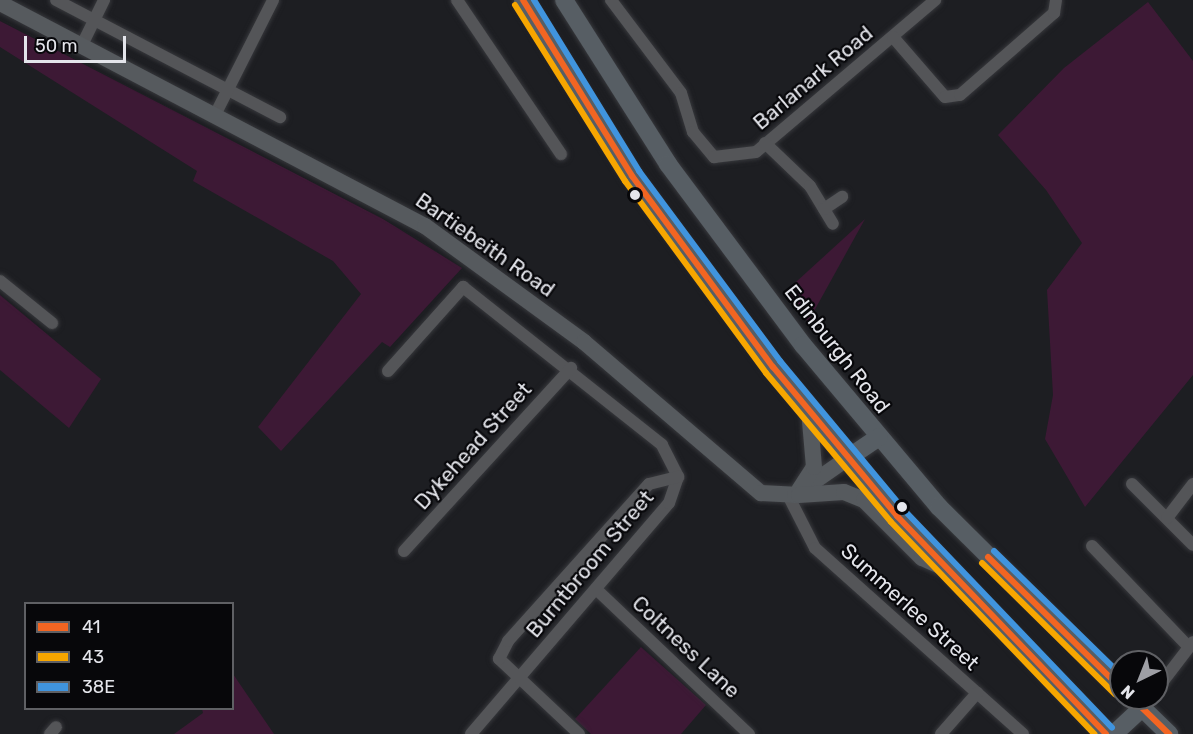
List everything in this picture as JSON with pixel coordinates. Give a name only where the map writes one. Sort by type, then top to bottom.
[{"type":"main road","points":[[523,0],[632,176],[809,410],[944,568],[1106,734]]},
{"type":"main road","name":"Edinburgh Road","points":[[564,0],[668,164],[879,437],[939,507],[1109,675]]},
{"type":"main road","points":[[848,458],[879,437]]},
{"type":"main road","points":[[1114,734],[1134,710]]},
{"type":"main road","points":[[1149,710],[1169,734]]},
{"type":"street","points":[[56,0],[280,117]]},
{"type":"street","points":[[82,45],[104,0]]},
{"type":"street","points":[[215,115],[273,0]]},
{"type":"street","points":[[457,0],[561,154]]},
{"type":"street","name":"Barlanark Road","points":[[611,0],[681,93],[693,132],[714,157],[756,152],[935,0]]},
{"type":"street","points":[[893,37],[945,97],[960,95],[1054,13],[1056,0]]},
{"type":"street","name":"Bartiebeith Road","points":[[0,3],[425,226],[584,342],[756,490],[792,496],[844,492],[864,500],[922,558],[944,568]]},
{"type":"street","points":[[765,143],[810,186],[834,224]]},
{"type":"street","points":[[824,209],[842,198]]},
{"type":"street","points":[[0,281],[52,323]]},
{"type":"street","points":[[388,371],[463,287],[571,368],[662,445],[678,477]]},
{"type":"street","name":"Dykehead Street","points":[[404,551],[571,368]]},
{"type":"street","points":[[792,496],[814,467],[809,410]]},
{"type":"street","points":[[792,496],[848,458]]},
{"type":"street","name":"Burntbroom Street","points":[[471,734],[669,503],[678,477]]},
{"type":"street","name":"Burntbroom Street","points":[[517,680],[499,659],[508,641],[649,484],[678,477]]},
{"type":"street","points":[[1132,484],[1193,545]]},
{"type":"street","points":[[1167,518],[1193,484]]},
{"type":"street","name":"Summerlee Street","points":[[792,496],[815,548],[1023,734]]},
{"type":"street","points":[[1092,546],[1191,645],[1169,673]]},
{"type":"street","name":"Coltness Lane","points":[[596,589],[749,734]]},
{"type":"street","points":[[517,680],[579,734]]},
{"type":"street","points":[[941,734],[977,693]]},
{"type":"shaded area","points":[[1148,2],[1193,61],[1193,375],[1085,507],[1045,439],[1053,395],[1047,290],[1082,243],[1046,190],[998,135],[1064,68]]},
{"type":"shaded area","points":[[0,21],[383,219],[462,268],[390,347],[382,342],[281,451],[258,427],[361,294],[333,261],[193,181],[197,171],[0,47]]},
{"type":"shaded area","points":[[865,219],[808,322],[785,292]]},
{"type":"shaded area","points":[[0,295],[101,379],[69,428],[0,370]]},
{"type":"shaded area","points":[[641,647],[706,705],[681,734],[591,734],[575,719]]},
{"type":"shaded area","points":[[234,675],[274,734],[174,734],[203,713],[202,710],[234,710]]},
{"type":"transit line","name":"41","points":[[523,0],[632,176],[773,367],[897,516],[1106,734]]},
{"type":"transit line","name":"38E","points":[[534,0],[639,171],[780,361],[904,510],[1112,728]]},
{"type":"transit line","name":"43","points":[[515,5],[625,181],[766,373],[891,522],[1094,734]]},
{"type":"transit line","name":"38E","points":[[994,551],[1109,663]]},
{"type":"transit line","name":"41","points":[[988,557],[1109,676]]},
{"type":"transit line","name":"43","points":[[982,563],[1109,688]]},
{"type":"transit line","name":"41","points":[[1144,710],[1169,734]]}]
